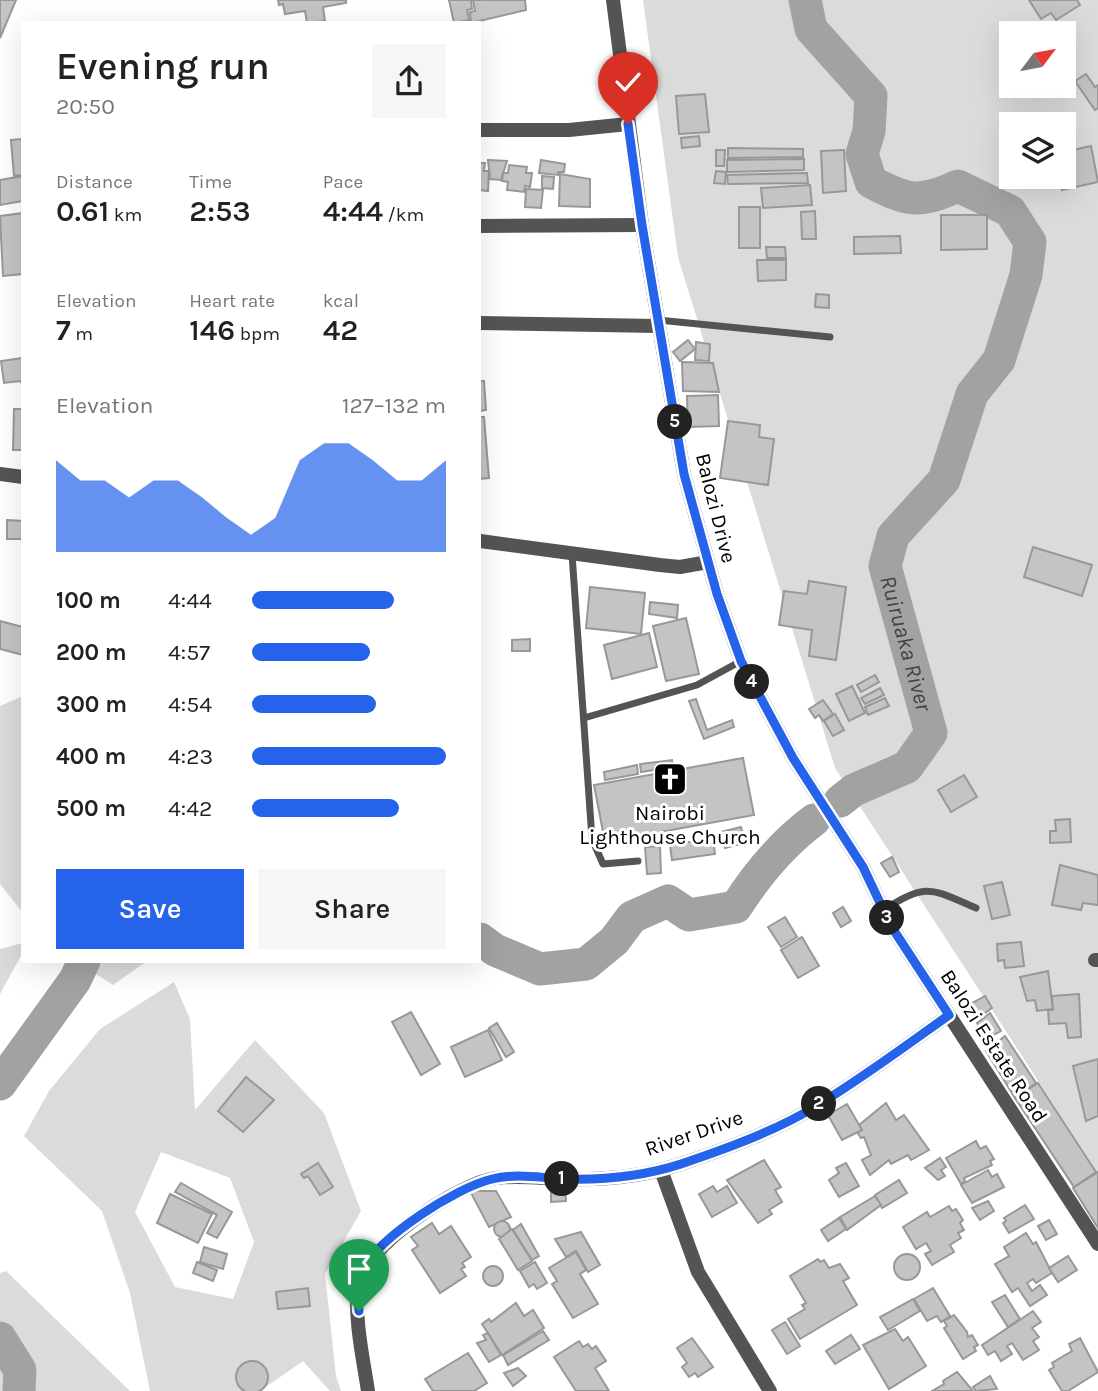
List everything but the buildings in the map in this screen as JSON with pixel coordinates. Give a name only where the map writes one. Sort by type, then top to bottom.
[{"type":"street","name":"Balozi Drive","points":[[613,0],[642,225],[658,323],[684,474],[708,562],[741,661],[793,758],[863,867]]},
{"type":"street","points":[[481,130],[569,130],[628,124]]},
{"type":"street","points":[[481,226],[642,225]]},
{"type":"street","points":[[481,323],[658,323]]},
{"type":"street","points":[[0,474],[21,477]]},
{"type":"street","points":[[481,541],[680,567],[708,562]]},
{"type":"street","name":"Balozi Estate Road","points":[[863,867],[884,911],[1098,1244]]},
{"type":"street","name":"River Drive","points":[[368,1391],[358,1285],[362,1270],[396,1235],[451,1198],[494,1178],[598,1179],[660,1170],[737,1142],[812,1109],[949,1015]]},
{"type":"street","points":[[660,1170],[698,1272],[770,1391]]},
{"type":"lane","points":[[658,323],[830,337]]},
{"type":"lane","points":[[572,553],[592,839],[598,859],[603,864],[638,861]]},
{"type":"lane","points":[[584,718],[697,685],[741,661]]},
{"type":"lane","points":[[884,911],[904,897],[926,890],[943,891],[976,908]]},
{"type":"shaded area","points":[[643,0],[1098,0],[1098,1173],[835,768],[678,257]]},
{"type":"shaded area","points":[[21,697],[21,910],[0,884],[0,706]]},
{"type":"shaded area","points":[[21,944],[21,956],[0,994],[0,949]]},
{"type":"shaded area","points":[[79,963],[144,963],[113,985]]},
{"type":"shaded area","points":[[174,982],[190,1019],[195,1110],[255,1040],[324,1113],[361,1211],[325,1274],[336,1376],[341,1391],[330,1391],[303,1361],[260,1391],[150,1391],[130,1293],[102,1211],[24,1136],[49,1091],[100,1029]],"holes":[[[161,1152],[230,1178],[254,1242],[233,1299],[175,1287],[135,1212]]]},
{"type":"shaded area","points":[[6,1271],[130,1391],[0,1391],[0,1273]]},
{"type":"waterway","name":"Ruiruaka River","points":[[805,0],[811,29],[871,96],[869,131],[862,154],[871,182],[913,198],[933,196],[958,186],[1010,211],[1030,242],[1026,275],[999,360],[972,394],[944,480],[893,536],[885,566],[931,733],[907,767],[854,790],[840,801]]},
{"type":"waterway","name":"Ruiruaka River","points":[[481,940],[495,950],[540,969],[586,964],[614,941],[632,917],[668,901],[689,915],[736,907],[771,860],[814,820]]},
{"type":"waterway","name":"Ruiruaka River","points":[[0,1084],[75,980],[83,963]]},
{"type":"waterway","name":"Ruiruaka River","points":[[0,1338],[20,1370],[19,1391]]},
{"type":"place","name":"Nairobi Lighthouse Church","points":[[670,779]]},
{"type":"route","points":[[359,1311],[358,1285],[362,1270],[376,1253],[431,1209],[473,1185],[494,1178],[524,1176],[569,1179],[624,1177],[681,1164],[812,1109],[949,1015],[891,926],[863,867],[793,758],[741,661],[717,594],[684,474],[642,225],[628,124]]}]
